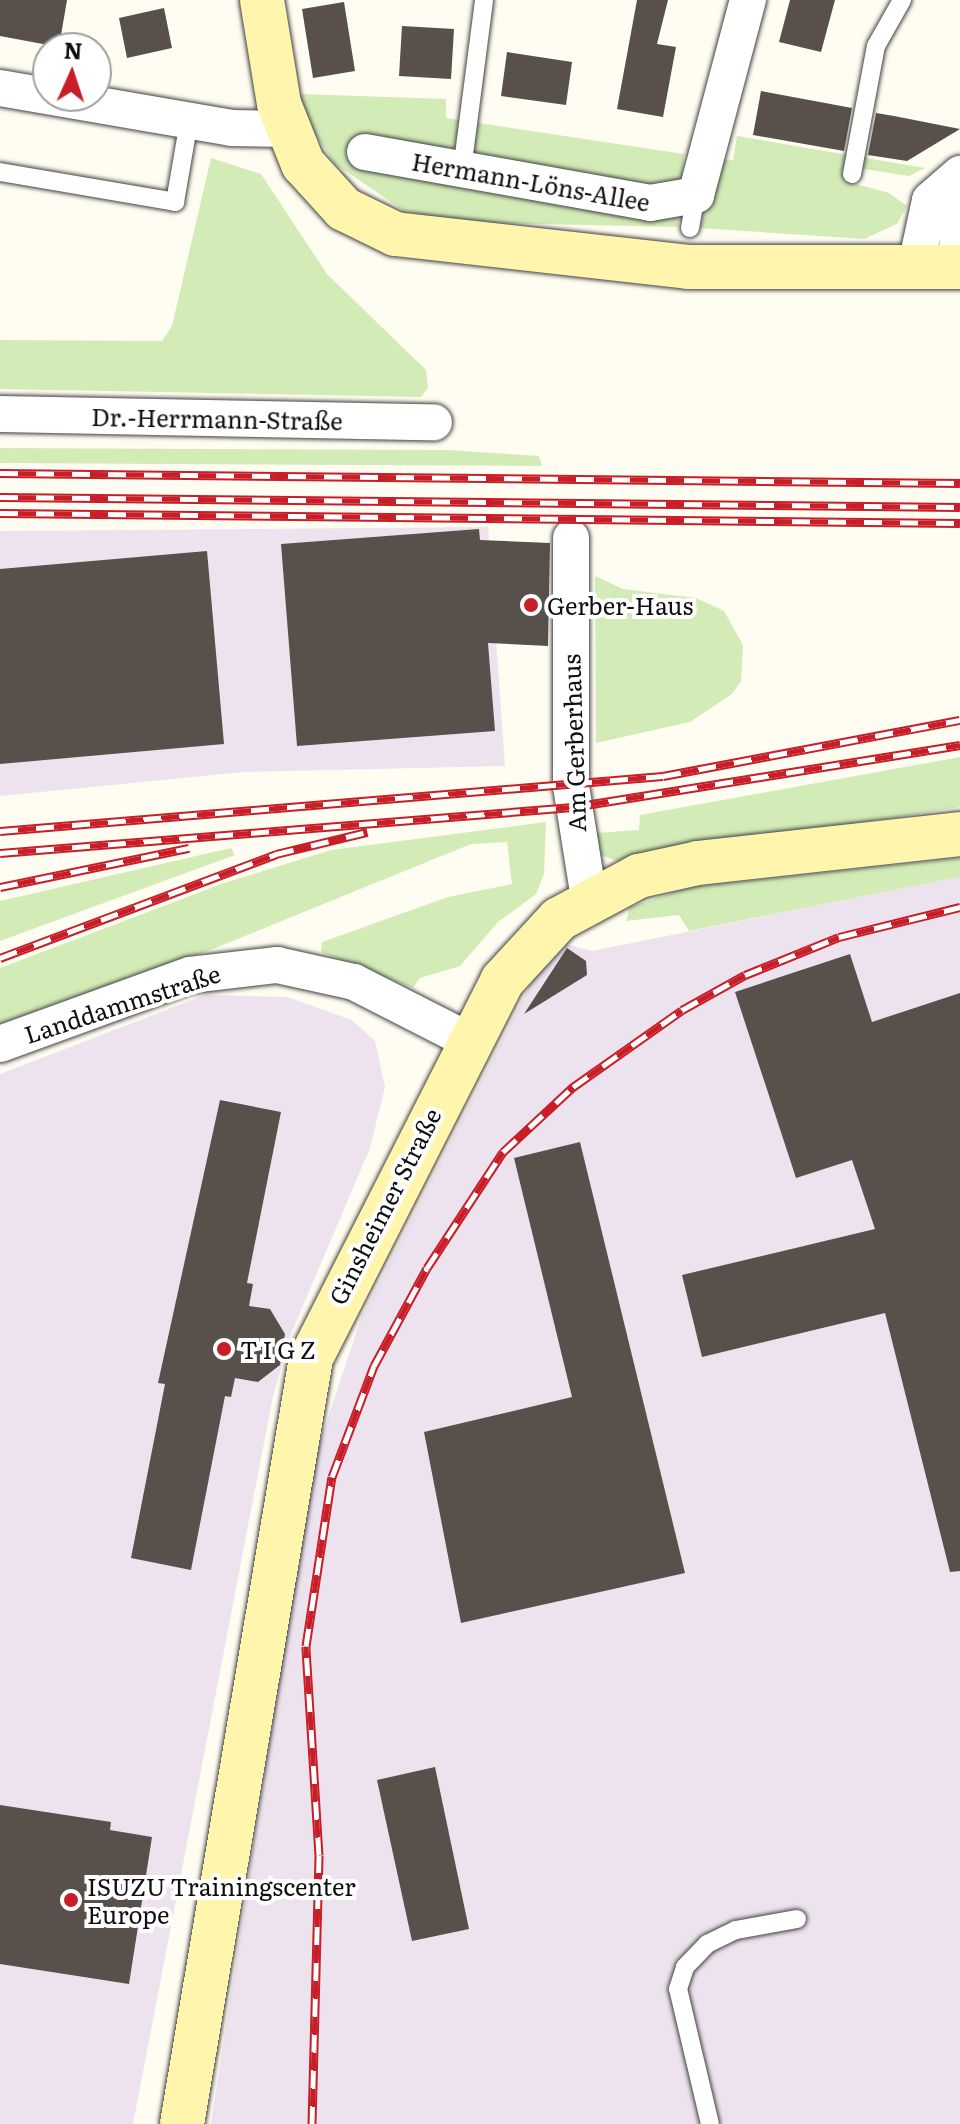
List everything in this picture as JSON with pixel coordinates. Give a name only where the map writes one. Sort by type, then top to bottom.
[{"type":"main road","points":[[262,0],[286,129],[322,190],[365,222],[432,240],[528,247],[688,267],[845,263],[944,266]]},
{"type":"main road","name":"Ginsheimer Straße","points":[[182,2124],[301,1393],[325,1323],[468,1040],[516,960],[589,899],[639,876],[698,863],[960,834]]},
{"type":"street","name":"Hermann-Löns-Allee","points":[[365,152],[693,212],[748,0]]},
{"type":"street","points":[[0,88],[189,121],[286,129]]},
{"type":"street","points":[[944,266],[930,200],[960,174]]},
{"type":"street","points":[[944,266],[960,198]]},
{"type":"street","name":"Dr.-Herrmann-Straße","points":[[0,414],[434,422]]},
{"type":"street","name":"Am Gerberhaus","points":[[571,538],[571,786],[589,899]]},
{"type":"street","name":"Landdammstraße","points":[[0,1044],[190,975],[277,965],[354,982],[468,1040]]},
{"type":"lane","points":[[462,170],[484,0]]},
{"type":"lane","points":[[852,174],[876,46],[902,0]]},
{"type":"lane","points":[[0,172],[175,202],[189,121]]},
{"type":"lane","points":[[710,2124],[678,1989],[685,1967],[707,1944],[736,1930],[797,1919]]},
{"type":"shaded area","points":[[488,527],[505,766],[244,772],[0,796],[0,531]]},
{"type":"shaded area","points":[[960,877],[960,2124],[211,2124],[311,1469],[361,1318],[532,981],[566,944],[592,951]]},
{"type":"shaded area","points":[[205,995],[287,997],[352,1020],[375,1041],[385,1087],[370,1148],[291,1334],[273,1396],[133,2124],[0,2124],[0,1074]]},
{"type":"green space","points":[[300,94],[446,99],[446,118],[684,154],[678,227],[455,222],[404,211],[334,163],[308,122]]},
{"type":"green space","points":[[737,136],[925,168],[909,176],[845,166],[844,181],[889,193],[907,206],[897,224],[864,239],[700,228],[715,159],[733,160]]},
{"type":"green space","points":[[211,158],[261,174],[327,274],[426,370],[428,388],[421,397],[0,389],[0,340],[162,341],[172,326]]},
{"type":"green space","points":[[0,448],[447,450],[539,456],[542,466],[0,463]]},
{"type":"green space","points":[[595,576],[623,589],[696,598],[724,611],[743,645],[741,681],[732,694],[690,722],[596,743]]},
{"type":"green space","points":[[960,757],[960,807],[618,861],[600,855],[595,833],[639,830],[640,815]]},
{"type":"green space","points":[[546,822],[544,874],[536,894],[498,922],[460,966],[420,978],[413,988],[321,952],[322,942],[448,897],[512,884],[507,842],[471,844],[213,949],[0,1024],[0,968],[224,883],[331,850]]},
{"type":"green space","points":[[231,848],[235,855],[0,941],[0,901]]},
{"type":"green space","points":[[960,858],[960,877],[689,931],[679,915],[626,921],[630,907],[692,887]]},
{"type":"building","points":[[0,0],[67,0],[62,32],[32,32],[32,42],[0,36]]},
{"type":"building","points":[[637,0],[668,0],[657,44],[676,47],[663,117],[617,109]]},
{"type":"building","points":[[790,0],[835,0],[821,52],[779,42]]},
{"type":"building","points":[[344,2],[355,71],[313,78],[302,9]]},
{"type":"building","points":[[164,8],[172,48],[127,58],[119,18]]},
{"type":"building","points":[[402,26],[454,29],[451,79],[399,76]]},
{"type":"building","points":[[507,52],[572,62],[566,105],[501,96]]},
{"type":"building","points":[[761,91],[852,108],[844,151],[753,135]]},
{"type":"building","points":[[876,113],[960,129],[907,161],[868,155]]},
{"type":"building","points":[[479,529],[480,540],[550,543],[548,646],[488,643],[495,731],[297,746],[281,544]]},
{"type":"building","points":[[207,551],[224,744],[0,764],[0,569]]},
{"type":"building","points":[[567,948],[586,961],[587,975],[524,1014]]},
{"type":"building","points":[[850,954],[872,1022],[960,993],[960,1571],[950,1572],[885,1313],[702,1357],[682,1275],[875,1229],[852,1160],[796,1178],[735,992]]},
{"type":"building","name":"T I G Z","points":[[220,1100],[281,1112],[247,1283],[253,1284],[249,1306],[270,1309],[285,1334],[280,1365],[258,1382],[235,1378],[231,1397],[225,1396],[191,1570],[131,1558],[165,1384],[158,1383]]},
{"type":"building","points":[[580,1142],[685,1573],[461,1623],[424,1432],[572,1397],[514,1158]]},
{"type":"building","points":[[435,1767],[469,1929],[412,1941],[377,1780]]},
{"type":"building","name":"ISUZU Trainingscenter Europe","points":[[0,1805],[111,1822],[110,1830],[152,1837],[129,1984],[0,1964]]},
{"type":"railway","points":[[0,473],[960,483]]},
{"type":"railway","points":[[0,497],[960,507]]},
{"type":"railway","points":[[0,513],[960,523]]},
{"type":"railway","points":[[0,831],[663,776],[960,720]]},
{"type":"railway","points":[[0,853],[573,807],[960,745]]},
{"type":"railway","points":[[0,958],[276,854],[367,832]]},
{"type":"railway","points":[[0,887],[189,848]]},
{"type":"railway","points":[[312,2124],[319,1855],[306,1646],[332,1477],[374,1366],[427,1268],[503,1152],[573,1087],[682,1010],[745,975],[839,937],[960,907]]},
{"type":"place","name":"Gerber-Haus","points":[[531,605]]},
{"type":"place","name":"T I G Z","points":[[224,1349]]},
{"type":"place","name":"ISUZU Trainingscenter Europe","points":[[71,1900]]}]
